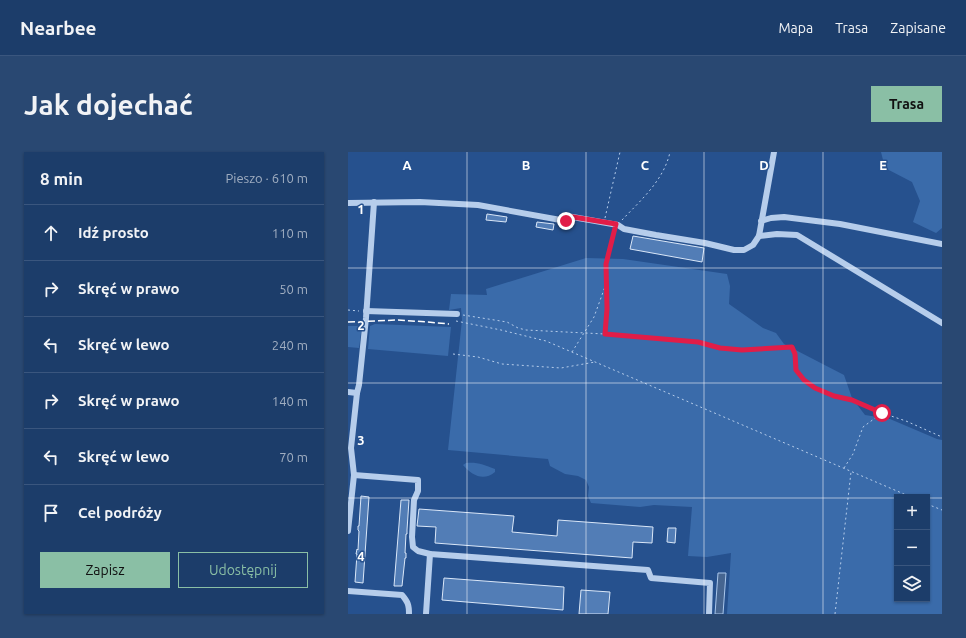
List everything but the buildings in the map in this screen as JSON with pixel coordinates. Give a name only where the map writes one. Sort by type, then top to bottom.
[{"type":"lane","points":[[348,203],[420,202],[478,205],[566,221],[567,216],[617,224],[624,228],[656,235],[705,243],[734,250],[744,250],[753,245],[759,236],[774,152]]},
{"type":"lane","points":[[348,530],[354,475],[350,448],[359,385],[374,202]]},
{"type":"lane","points":[[761,221],[771,218],[784,217],[840,224],[942,244]]},
{"type":"lane","points":[[759,236],[777,234],[797,235],[942,323]]},
{"type":"lane","points":[[366,311],[457,314]]},
{"type":"lane","points":[[348,392],[357,393]]},
{"type":"lane","points":[[354,475],[418,480],[418,491],[414,500],[412,537],[413,547],[418,551],[430,554],[648,570],[651,578],[710,583],[709,614]]},
{"type":"lane","points":[[426,614],[430,554]]},
{"type":"lane","points":[[348,591],[402,595],[407,601],[410,614]]},
{"type":"path","points":[[604,222],[620,152]]},
{"type":"path","points":[[605,334],[607,309],[606,264],[617,224],[652,189],[665,168],[670,152]]},
{"type":"path","points":[[572,352],[594,317],[606,284]]},
{"type":"path","points":[[348,310],[366,311]]},
{"type":"path","points":[[457,314],[507,322],[518,328],[526,330],[605,334],[698,342],[720,348],[742,350],[792,347],[795,354],[796,370],[804,380],[815,388],[834,396],[852,400],[882,413],[906,420],[942,437]]},
{"type":"path","points":[[456,321],[546,341],[904,494]]},
{"type":"path","points":[[453,354],[478,357],[502,364],[562,368],[595,362]]},
{"type":"path","points":[[844,468],[853,454],[863,427],[882,413]]},
{"type":"path","points":[[835,614],[851,472]]},
{"type":"path","points":[[930,505],[942,510]]},
{"type":"shaded area","points":[[881,152],[942,152],[942,228],[936,233],[913,222],[920,201],[912,182],[885,168]]},
{"type":"shaded area","points":[[586,258],[623,259],[727,274],[730,286],[729,304],[763,328],[776,333],[784,344],[844,375],[852,398],[865,415],[890,419],[942,440],[942,614],[727,614],[731,553],[707,557],[688,556],[692,507],[654,505],[640,507],[591,503],[588,496],[589,487],[586,480],[578,476],[565,474],[550,466],[548,459],[448,450],[462,320],[461,308],[449,310],[451,294],[487,295],[486,289]]},
{"type":"shaded area","points":[[375,324],[451,327],[448,356],[368,349],[370,326]]},
{"type":"shaded area","points":[[348,326],[362,326],[359,348],[348,347]]},
{"type":"shaded area","points":[[466,463],[484,465],[495,469],[495,472],[486,477],[478,476],[470,472],[463,465]]},
{"type":"shaded area","points":[[718,573],[726,573],[723,614],[715,614]]},
{"type":"railway","points":[[348,322],[398,320],[449,324]]},
{"type":"route","points":[[566,221],[567,216],[616,224],[606,264],[607,309],[605,334],[698,342],[720,348],[742,350],[792,347],[795,354],[796,370],[804,380],[815,388],[834,396],[852,400],[882,413]]}]
